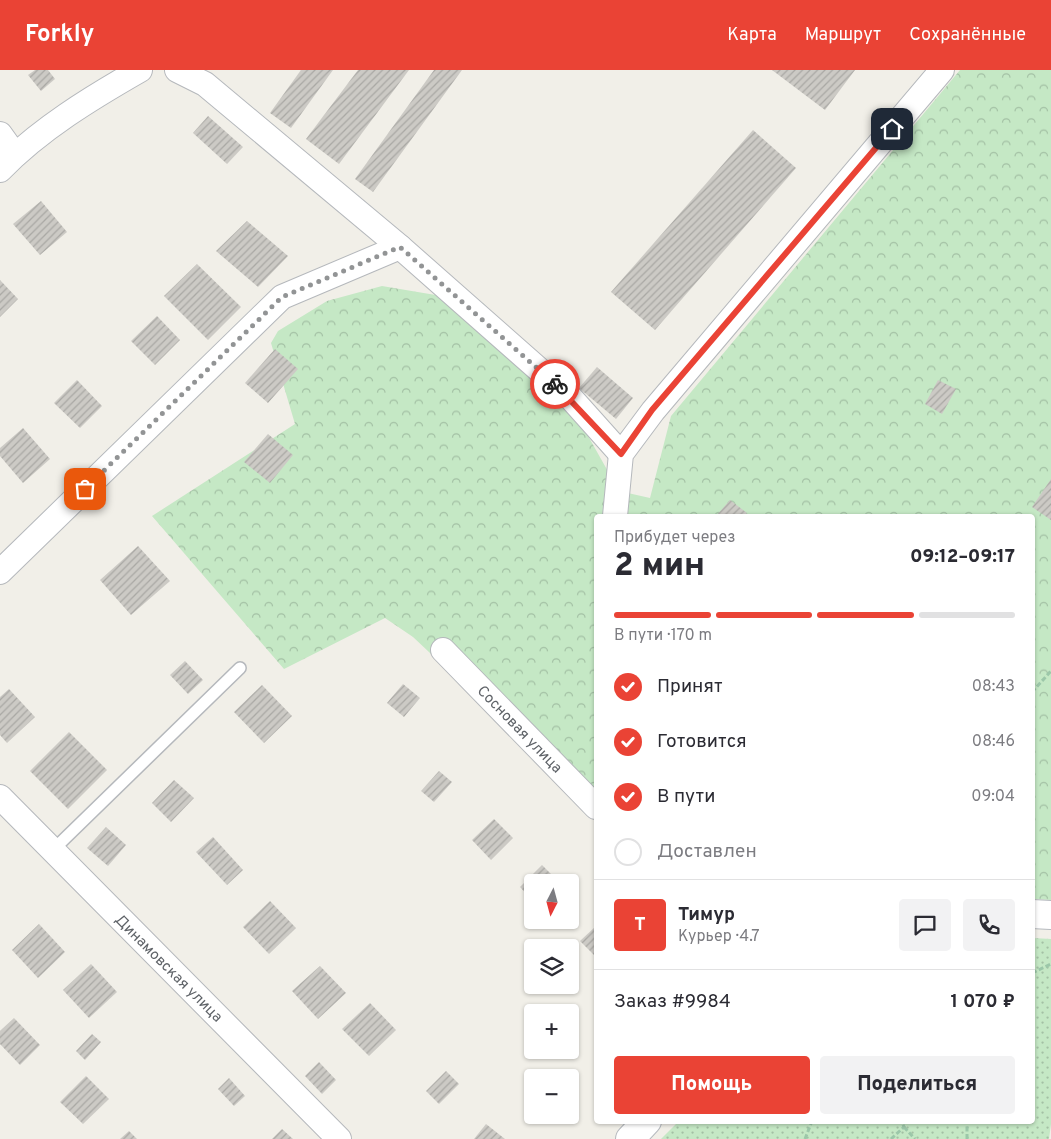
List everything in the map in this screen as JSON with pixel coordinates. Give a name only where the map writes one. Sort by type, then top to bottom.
[{"type":"street","points":[[0,134],[7,162],[94,97],[140,70]]},
{"type":"street","points":[[177,70],[205,77],[570,397],[621,454]]},
{"type":"street","points":[[615,514],[621,454],[652,410],[942,70]]},
{"type":"street","points":[[0,572],[282,297],[400,247]]},
{"type":"street","name":"Сосновая улица","points":[[443,650],[594,805]]},
{"type":"street","name":"Динамовская улица","points":[[0,796],[339,1139]]},
{"type":"street","points":[[1035,914],[1051,915]]},
{"type":"street","points":[[630,1139],[644,1124]]},
{"type":"lane","points":[[53,850],[240,668]]},
{"type":"path","points":[[1035,689],[1051,672]]},
{"type":"path","points":[[1035,972],[1051,964]]},
{"type":"path","points":[[805,1139],[811,1124]]},
{"type":"path","points":[[902,1124],[915,1139]]},
{"type":"path","points":[[967,1124],[967,1139]]},
{"type":"path","points":[[891,1139],[904,1127]]},
{"type":"green space","points":[[960,70],[1051,70],[1051,900],[1035,899],[1035,514],[594,514],[594,807],[413,637],[385,618],[284,669],[152,516],[295,424],[271,343],[278,331],[327,301],[382,286],[483,303],[569,402],[619,491],[650,498],[671,416]]},
{"type":"green space","points":[[1035,938],[1051,939],[1051,1124],[1049,1139],[661,1139],[676,1124],[1035,1124]]},
{"type":"building","points":[[35,70],[48,70],[55,79],[41,91],[28,75]]},
{"type":"building","points":[[301,70],[333,70],[291,128],[270,113]]},
{"type":"building","points":[[358,70],[409,70],[339,164],[306,139]]},
{"type":"building","points":[[434,70],[462,70],[373,192],[355,179]]},
{"type":"building","points":[[772,70],[855,70],[825,110]]},
{"type":"building","points":[[208,116],[243,147],[227,164],[193,133]]},
{"type":"building","points":[[753,130],[796,168],[655,330],[611,292]]},
{"type":"building","points":[[41,201],[67,232],[40,255],[13,224]]},
{"type":"building","points":[[247,221],[288,256],[258,287],[216,251]]},
{"type":"building","points":[[197,264],[241,307],[208,340],[164,296]]},
{"type":"building","points":[[0,280],[18,299],[0,317]]},
{"type":"building","points":[[157,316],[180,340],[155,365],[131,341]]},
{"type":"building","points":[[275,349],[298,369],[268,403],[245,383]]},
{"type":"building","points":[[597,367],[633,398],[616,419],[579,388]]},
{"type":"building","points":[[77,380],[102,406],[80,428],[54,403]]},
{"type":"building","points":[[938,380],[956,389],[942,414],[925,404]]},
{"type":"building","points":[[23,428],[50,459],[23,483],[0,456],[0,448]]},
{"type":"building","points":[[268,434],[293,455],[270,483],[244,462]]},
{"type":"building","points":[[1051,479],[1051,520],[1032,507]]},
{"type":"building","points":[[730,500],[747,513],[746,514],[718,514]]},
{"type":"building","points":[[138,546],[170,581],[131,615],[100,580]]},
{"type":"building","points":[[185,661],[203,680],[188,694],[170,675]]},
{"type":"building","points":[[403,684],[420,698],[404,717],[387,703]]},
{"type":"building","points":[[262,685],[292,716],[264,743],[234,712]]},
{"type":"building","points":[[9,689],[35,717],[7,743],[0,735],[0,697]]},
{"type":"building","points":[[69,732],[107,770],[68,809],[30,771]]},
{"type":"building","points":[[439,771],[452,782],[434,802],[421,791]]},
{"type":"building","points":[[174,780],[194,798],[171,822],[152,803]]},
{"type":"building","points":[[494,819],[513,838],[491,860],[472,840]]},
{"type":"building","points":[[106,827],[126,845],[108,866],[87,848]]},
{"type":"building","points":[[213,837],[243,870],[227,885],[196,852]]},
{"type":"building","points":[[542,865],[551,874],[533,874]]},
{"type":"building","points":[[524,883],[524,891],[520,887]]},
{"type":"building","points":[[270,901],[296,928],[269,954],[243,927]]},
{"type":"building","points":[[39,924],[65,952],[38,978],[12,950]]},
{"type":"building","points":[[594,928],[594,955],[580,941]]},
{"type":"building","points":[[91,964],[117,992],[89,1018],[63,990]]},
{"type":"building","points":[[320,966],[346,993],[318,1019],[292,991]]},
{"type":"building","points":[[370,1003],[396,1030],[369,1056],[342,1029]]},
{"type":"building","points":[[14,1018],[40,1045],[20,1065],[0,1044],[0,1031]]},
{"type":"building","points":[[92,1034],[101,1042],[85,1060],[76,1051]]},
{"type":"building","points":[[319,1062],[336,1080],[322,1094],[305,1076]]},
{"type":"building","points":[[446,1071],[459,1084],[439,1104],[426,1091]]},
{"type":"building","points":[[86,1076],[109,1099],[83,1124],[60,1102]]},
{"type":"building","points":[[229,1078],[245,1096],[234,1106],[218,1089]]},
{"type":"building","points":[[486,1124],[505,1139],[474,1139]]},
{"type":"building","points":[[282,1129],[293,1139],[272,1139]]},
{"type":"building","points":[[129,1131],[137,1139],[120,1139]]},
{"type":"way so far","points":[[85,489],[282,297],[400,247],[555,384]]},
{"type":"route","points":[[555,384],[570,397],[621,454],[652,410],[892,129]]}]
